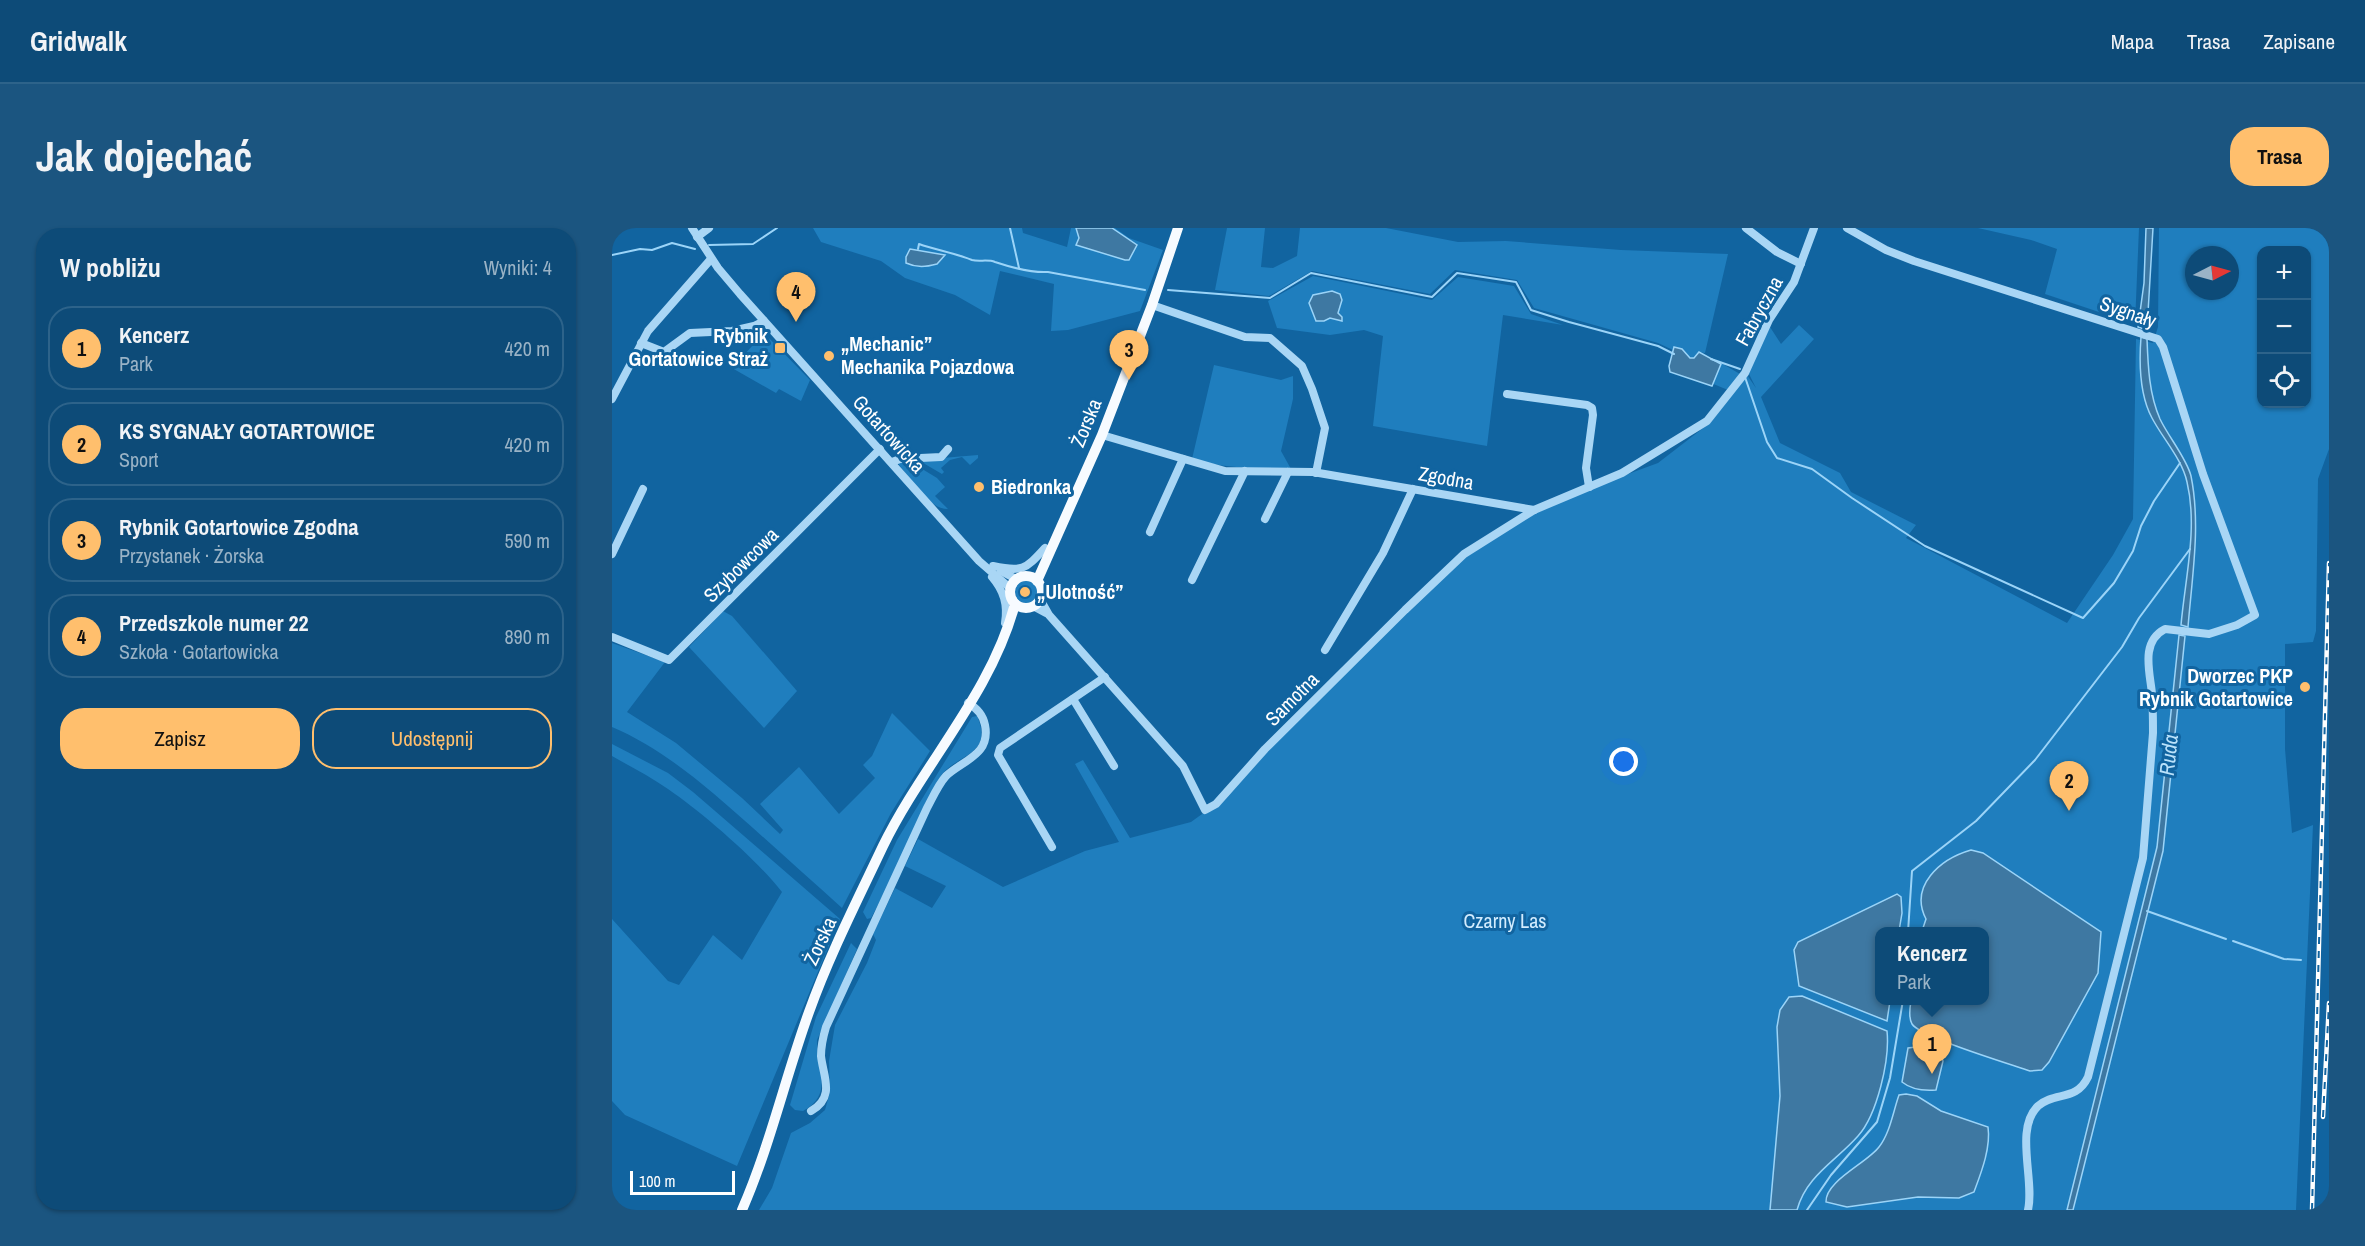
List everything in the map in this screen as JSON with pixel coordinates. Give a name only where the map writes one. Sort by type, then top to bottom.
[{"type":"main road","name":"Żorska","points":[[1033,579],[1059,529],[1101,435],[1152,305],[1178,228]]},
{"type":"main road","name":"Żorska","points":[[1033,579],[1046,548],[1059,529]]},
{"type":"main road","points":[[1033,579],[1042,591],[1028,604],[1010,596],[1013,584],[1033,579]]},
{"type":"main road","name":"Żorska","points":[[742,1210],[763,1158],[814,997],[838,944],[902,811],[986,674],[1002,642],[1028,604]]},
{"type":"main road","name":"Żorska","points":[[986,674],[1003,651],[1028,604]]},
{"type":"street","name":"Gotartowicka","points":[[692,228],[711,259],[764,321],[972,551],[989,567],[1013,584]]},
{"type":"street","points":[[697,237],[709,228]]},
{"type":"street","name":"Fabryczna","points":[[1746,228],[1777,252],[1801,264]]},
{"type":"street","name":"Fabryczna","points":[[1589,487],[1622,472],[1707,421],[1745,373],[1770,320],[1794,282],[1814,228]]},
{"type":"street","name":"Sygnały","points":[[1847,228],[1886,250],[1914,261],[2154,337],[2163,347],[2203,474],[2254,615],[2245,622],[2209,634],[2168,629],[2155,636],[2148,655],[2153,723],[2143,858],[2084,1087],[2075,1093],[2044,1102],[2036,1108],[2030,1118],[2026,1139],[2031,1198],[2028,1210]]},
{"type":"street","points":[[612,399],[648,331],[711,259]]},
{"type":"street","points":[[1152,305],[1245,337],[1270,338],[1302,366],[1324,428],[1316,472]]},
{"type":"street","points":[[641,343],[664,352],[690,333],[732,332],[764,321]]},
{"type":"street","points":[[1507,394],[1587,405],[1592,408],[1586,468],[1589,487],[1534,510]]},
{"type":"street","name":"Zgodna","points":[[1101,435],[1225,471],[1316,472],[1534,510]]},
{"type":"street","name":"Szybowcowa","points":[[612,636],[669,660],[880,449]]},
{"type":"street","points":[[892,462],[900,459],[941,457],[948,449]]},
{"type":"street","points":[[1150,532],[1183,459]]},
{"type":"street","points":[[1192,580],[1245,471]]},
{"type":"street","points":[[1265,519],[1288,472]]},
{"type":"street","points":[[612,554],[643,489]]},
{"type":"street","points":[[1325,650],[1383,553],[1413,489]]},
{"type":"street","name":"Samotna","points":[[1028,604],[1049,615],[1183,766],[1205,810],[1216,804],[1265,749],[1464,554],[1534,510]]},
{"type":"street","points":[[989,567],[1022,569],[1030,565],[1046,548]]},
{"type":"street","points":[[989,567],[1005,599],[1006,611],[1002,642]]},
{"type":"street","points":[[1052,847],[999,755],[999,748],[1105,677]]},
{"type":"street","points":[[1073,699],[1114,766]]},
{"type":"street","points":[[812,1112],[818,1107],[828,1082],[821,1054],[823,1036],[893,882],[939,785],[947,775],[974,758],[984,745],[986,729],[983,720],[976,708],[968,704]]},
{"type":"green space","points":[[813,228],[1022,228],[1023,233],[1067,247],[1071,228],[1115,228],[1129,238],[1163,250],[1140,311],[1068,330],[1051,331],[1054,284],[1000,271],[990,315],[955,295],[905,278],[881,261],[821,242]]},
{"type":"green space","points":[[1227,228],[1265,228],[1261,267],[1273,268],[1297,256],[1300,228],[1386,228],[1458,242],[1506,241],[1621,250],[1728,254],[1705,353],[1699,352],[1694,358],[1690,358],[1682,349],[1674,347],[1673,350],[1658,343],[1534,308],[1517,280],[1455,270],[1430,294],[1312,271],[1269,296],[1215,290]]},
{"type":"green space","points":[[1978,228],[2139,228],[2135,324],[2045,294],[2057,249],[2031,240]]},
{"type":"green space","name":"Czarny Las","points":[[2159,228],[2329,228],[2329,449],[2318,479],[2316,631],[2313,642],[2285,644],[2285,749],[2292,833],[2313,825],[2296,1210],[759,1210],[772,1188],[791,1133],[810,1123],[825,1110],[830,1092],[829,1061],[835,1025],[867,963],[876,940],[873,934],[895,888],[932,908],[946,886],[905,866],[918,839],[1003,887],[1085,851],[1119,842],[1075,764],[1083,760],[1130,838],[1191,822],[1216,804],[1265,749],[1469,553],[1539,511],[1590,488],[1658,463],[1711,422],[1747,375],[1756,388],[1748,372],[1770,327],[1781,344],[1799,325],[1814,339],[1761,397],[1780,443],[1840,473],[1851,492],[1916,525],[1906,538],[2067,623],[2113,555],[2133,519],[2136,339],[2153,343],[2158,327]]},
{"type":"green space","points":[[1313,276],[1432,300],[1458,277],[1514,286],[1531,314],[1563,325],[1503,315],[1487,446],[1373,426],[1383,336],[1364,330],[1330,335],[1277,328],[1268,301]]},
{"type":"green space","points":[[764,333],[810,380],[801,401],[779,389],[776,393],[732,368]]},
{"type":"green space","points":[[1721,363],[1740,374],[1728,390],[1711,383],[1718,364]]},
{"type":"green space","points":[[1214,365],[1281,380],[1293,376],[1293,399],[1281,451],[1291,469],[1228,466],[1192,459]]},
{"type":"green space","points":[[978,455],[978,458],[970,465],[962,457],[950,460],[941,468],[944,472],[942,474],[918,460]]},
{"type":"green space","points":[[909,461],[937,478],[945,487],[935,496],[948,509],[941,508],[927,499],[899,465],[899,462]]},
{"type":"green space","points":[[1026,581],[1034,584],[1037,592],[1034,600],[1026,603],[1018,600],[1015,592],[1018,584]]},
{"type":"green space","points":[[723,611],[732,616],[797,691],[764,728],[689,647]]},
{"type":"green space","points":[[612,643],[665,662],[627,712],[676,743],[742,798],[780,834],[783,830],[760,804],[799,767],[839,814],[875,778],[863,765],[872,756],[892,713],[930,751],[891,813],[842,908],[704,785],[651,747],[612,727]]},
{"type":"green space","points":[[977,716],[981,729],[978,746],[942,774],[879,903],[871,918],[867,919],[863,912],[897,840],[972,717]]},
{"type":"green space","points":[[612,744],[668,773],[693,792],[840,919],[737,1166],[625,1115],[612,1101],[612,919],[668,981],[679,985],[713,935],[742,960],[782,892],[744,851],[682,799],[612,756]]},
{"type":"green space","points":[[851,943],[857,949],[817,1040],[822,1080],[819,1097],[803,1111],[795,1110],[790,1105],[816,1017]]},
{"type":"water","points":[[1076,228],[1112,228],[1137,245],[1129,260],[1125,260],[1076,245],[1079,238]]},
{"type":"water","points":[[2146,228],[2153,228],[2147,330],[2138,327],[2144,283]]},
{"type":"water","points":[[910,249],[945,255],[937,264],[914,266],[906,263]]},
{"type":"water","points":[[1332,291],[1340,294],[1342,300],[1338,313],[1342,321],[1330,318],[1316,321],[1309,303],[1313,295]]},
{"type":"water","points":[[2141,337],[2147,339],[2150,380],[2156,409],[2163,426],[2186,462],[2191,476],[2196,532],[2188,627],[2181,625],[2190,554],[2190,499],[2181,465],[2148,409],[2142,389]]},
{"type":"water","points":[[1674,347],[1682,349],[1690,358],[1694,358],[1699,352],[1721,364],[1712,386],[1670,372],[1669,366]]},
{"type":"water","name":"Ruda","points":[[2179,635],[2185,636],[2163,851],[2073,1210],[2067,1210],[2157,847]]},
{"type":"water","points":[[1971,850],[1983,853],[2101,932],[2098,973],[2049,1062],[2042,1070],[2030,1071],[1948,1043],[1912,1024],[1911,1005],[1989,1005],[1989,927],[1923,927],[1926,919],[1922,907],[1922,896],[1925,885],[1939,867],[1959,854]]},
{"type":"water","points":[[1897,894],[1901,897],[1900,927],[1875,927],[1875,1005],[1889,1005],[1887,1021],[1799,986],[1794,950],[1798,942]]},
{"type":"water","points":[[1802,996],[1887,1031],[1884,1071],[1871,1115],[1858,1136],[1814,1178],[1801,1198],[1797,1210],[1770,1210],[1780,1096],[1777,1027],[1780,1010],[1789,997]]},
{"type":"water","points":[[1916,1047],[1941,1055],[1943,1061],[1936,1090],[1918,1089],[1902,1082],[1908,1048]]},
{"type":"water","points":[[1899,1095],[1917,1096],[1941,1111],[1988,1127],[1987,1152],[1974,1192],[1959,1198],[1918,1197],[1847,1207],[1826,1202],[1827,1194],[1832,1187],[1879,1147],[1889,1129]]},
{"type":"waterway","points":[[709,245],[753,244],[777,228]]},
{"type":"waterway","points":[[1010,228],[1019,268]]},
{"type":"waterway","points":[[612,255],[640,249],[652,250],[672,243],[695,249]]},
{"type":"waterway","points":[[918,249],[919,244],[972,260],[992,261],[1028,271],[1048,272],[1145,290]]},
{"type":"waterway","points":[[1168,290],[1270,298],[1311,273],[1432,297],[1457,273],[1516,282],[1531,310],[1658,346],[1674,354]]},
{"type":"waterway","points":[[1711,359],[1740,369]]},
{"type":"waterway","points":[[1745,377],[1767,442],[1777,458],[1812,469],[1925,546],[2083,618],[2114,583],[2133,551],[2141,526],[2154,501],[2180,463]]},
{"type":"waterway","points":[[1908,927],[1912,871],[1976,821],[2035,760],[2122,647],[2139,618],[2190,549]]},
{"type":"waterway","points":[[2147,911],[2226,939]]},
{"type":"waterway","points":[[2233,941],[2284,959],[2301,960]]},
{"type":"waterway","points":[[1807,1210],[1831,1175],[1877,1122],[1890,1078],[1902,1005]]},
{"type":"railway","points":[[2312,1210],[2329,563]]},
{"type":"railway","points":[[2323,1117],[2329,1003]]},
{"type":"place","name":"Przedszkole numer 22","points":[[796,322]]},
{"type":"place","name":"Rybnik Gortatowice Straż","points":[[780,348]]},
{"type":"place","name":"„Mechanic” Mechanika Pojazdowa","points":[[829,356]]},
{"type":"place","name":"Rybnik Gotartowice Zgodna","points":[[1129,380]]},
{"type":"place","name":"Biedronka","points":[[979,487]]},
{"type":"place","name":"„Ulotność”","points":[[1025,592]]},
{"type":"place","name":"Dworzec PKP Rybnik Gotartowice","points":[[2305,687]]},
{"type":"place","name":"KS SYGNAŁY GOTARTOWICE","points":[[2069,811]]},
{"type":"place","name":"Kencerz","points":[[1932,1074]]}]
